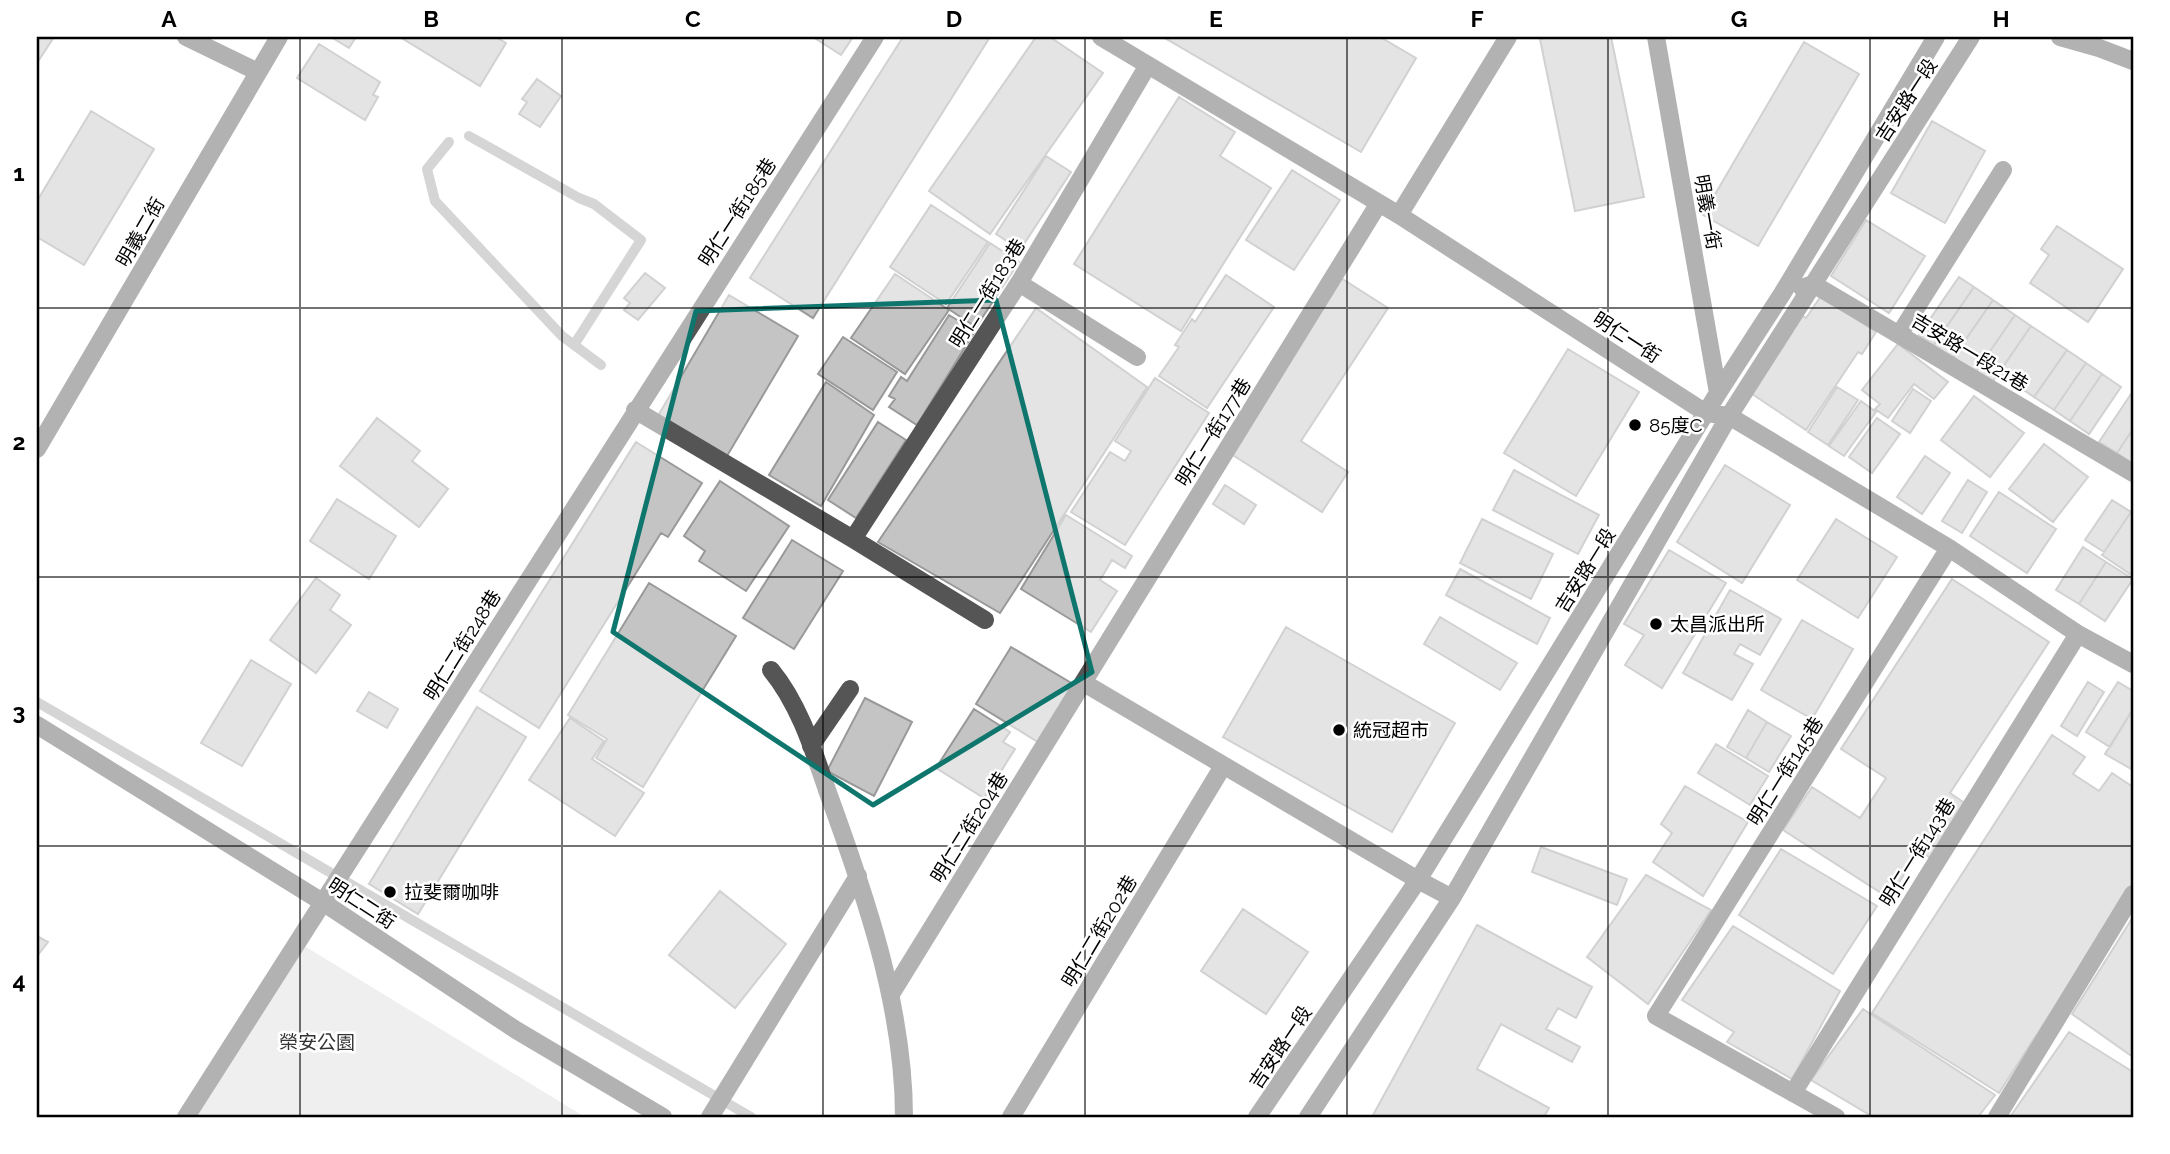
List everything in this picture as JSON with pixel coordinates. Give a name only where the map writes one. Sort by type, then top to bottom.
[{"type":"street","points":[[186,37],[258,72]]},
{"type":"street","name":"明義二街","points":[[37,449],[279,37]]},
{"type":"street","name":"明仁一街185巷","points":[[635,410],[875,37]]},
{"type":"street","name":"明仁一街","points":[[1101,37],[1379,202],[1706,413],[1729,416],[1949,548],[2078,634],[2133,663]]},
{"type":"street","points":[[1399,215],[1508,37]]},
{"type":"street","name":"明義一街","points":[[1656,37],[1717,393]]},
{"type":"street","name":"吉安路一段","points":[[1257,1117],[1418,880],[1717,393],[1782,294],[1936,37]]},
{"type":"street","name":"吉安路一段","points":[[1308,1117],[1452,898],[1729,416],[1971,37]]},
{"type":"street","points":[[2060,37],[2102,42],[2133,61]]},
{"type":"street","name":"明仁一街183巷","points":[[853,539],[1019,283],[1148,65]]},
{"type":"street","points":[[1899,335],[2003,170]]},
{"type":"street","name":"明仁一街177巷","points":[[1084,683],[1379,202]]},
{"type":"street","points":[[1019,283],[1137,357]]},
{"type":"street","points":[[1782,294],[1813,284]]},
{"type":"street","name":"吉安路一段21巷","points":[[1813,284],[2133,473]]},
{"type":"street","points":[[635,410],[985,620]]},
{"type":"street","name":"明仁二街248巷","points":[[186,1117],[635,410]]},
{"type":"street","name":"明仁一街145巷","points":[[1793,1093],[1656,1016],[1949,548]]},
{"type":"street","name":"明仁一街143巷","points":[[1793,1093],[2078,634]]},
{"type":"street","points":[[771,670],[786,687],[811,746],[858,876],[891,994],[904,1097],[904,1117]]},
{"type":"street","points":[[1084,683],[1452,898]]},
{"type":"street","name":"明仁二街204巷","points":[[891,994],[1084,683]]},
{"type":"street","points":[[811,746],[850,689]]},
{"type":"street","name":"明仁二街","points":[[37,724],[324,903],[516,1030],[663,1117]]},
{"type":"street","name":"明仁二街202巷","points":[[1011,1117],[1223,766]]},
{"type":"street","points":[[710,1117],[858,876]]},
{"type":"street","points":[[1997,1117],[2133,894]]},
{"type":"street","points":[[1793,1093],[1836,1117]]},
{"type":"highlighted area","points":[[996,300],[1092,672],[873,805],[613,632],[696,311]]},
{"type":"green space","name":"榮安公園","points":[[293,939],[585,1117],[178,1117]]},
{"type":"building","points":[[37,37],[54,37],[39,60],[37,58]]},
{"type":"building","points":[[331,37],[356,37],[349,48]]},
{"type":"building","points":[[400,37],[496,37],[506,43],[480,86]]},
{"type":"building","points":[[813,37],[853,37],[841,55]]},
{"type":"building","points":[[903,37],[990,37],[813,318],[750,278]]},
{"type":"building","points":[[1036,37],[1050,37],[1103,73],[990,234],[929,191]]},
{"type":"building","points":[[1163,37],[1380,37],[1416,58],[1361,152]]},
{"type":"building","points":[[1611,37],[1644,197],[1575,211],[1540,39]]},
{"type":"building","points":[[1804,42],[1859,74],[1758,246],[1703,215]]},
{"type":"building","points":[[319,44],[380,82],[373,95],[378,97],[365,120],[297,78]]},
{"type":"building","points":[[537,79],[561,96],[540,127],[519,114],[527,102],[522,99]]},
{"type":"building","points":[[1179,97],[1235,132],[1220,156],[1271,188],[1181,331],[1074,264]]},
{"type":"building","points":[[91,111],[154,149],[84,265],[37,237],[37,201]]},
{"type":"building","points":[[1932,121],[1985,151],[1945,223],[1891,193]]},
{"type":"building","points":[[1046,156],[1071,172],[1020,250],[996,234]]},
{"type":"building","points":[[1292,170],[1340,200],[1294,270],[1246,240]]},
{"type":"building","points":[[931,205],[988,242],[946,304],[890,267]]},
{"type":"building","points":[[1866,220],[1925,256],[1889,313],[1831,276]]},
{"type":"building","points":[[2057,226],[2123,269],[2088,322],[2030,283],[2049,255],[2041,249]]},
{"type":"building","points":[[990,243],[1019,262],[976,327],[947,308]]},
{"type":"building","points":[[645,273],[665,288],[638,320],[624,310],[630,303],[624,298]]},
{"type":"building","points":[[895,274],[949,310],[905,374],[851,338]]},
{"type":"building","points":[[1226,275],[1274,307],[1207,408],[1159,376],[1179,347],[1175,345],[1192,319],[1195,322]]},
{"type":"building","points":[[1959,277],[1974,287],[1934,345],[1919,335]]},
{"type":"building","points":[[1341,278],[1388,308],[1301,441],[1348,472],[1322,512],[1228,452]]},
{"type":"building","points":[[1974,287],[1993,300],[1953,358],[1934,345]]},
{"type":"building","points":[[729,295],[798,336],[727,456],[658,416]]},
{"type":"building","points":[[1821,296],[1876,332],[1862,354],[1858,352],[1806,430],[1749,392],[1801,315],[1806,318]]},
{"type":"building","points":[[1993,300],[2015,315],[1975,373],[1953,358]]},
{"type":"building","points":[[1036,308],[1147,387],[1000,613],[878,542]]},
{"type":"building","points":[[949,315],[975,331],[917,425],[889,407],[895,399],[889,396],[901,377],[907,381]]},
{"type":"building","points":[[2015,315],[2031,326],[1991,384],[1975,373]]},
{"type":"building","points":[[2031,326],[2067,350],[2034,397],[1999,373]]},
{"type":"building","points":[[843,337],[897,372],[873,410],[818,374]]},
{"type":"building","points":[[1898,344],[1948,382],[1934,399],[1914,384],[1888,418],[1875,409],[1880,404],[1862,390]]},
{"type":"building","points":[[1568,349],[1639,392],[1576,496],[1504,453]]},
{"type":"building","points":[[2067,350],[2086,363],[2054,410],[2034,397]]},
{"type":"building","points":[[2086,363],[2102,374],[2070,421],[2054,410]]},
{"type":"building","points":[[2102,374],[2121,387],[2089,434],[2070,421]]},
{"type":"building","points":[[1155,378],[1209,413],[1125,545],[1071,512],[1110,452],[1125,461],[1131,451],[1115,441]]},
{"type":"building","points":[[826,382],[874,415],[821,506],[769,475]]},
{"type":"building","points":[[1837,387],[1858,400],[1828,445],[1808,432]]},
{"type":"building","points":[[1913,389],[1931,401],[1910,433],[1892,421]]},
{"type":"building","points":[[2133,391],[2133,429],[2117,453],[2099,442]]},
{"type":"building","points":[[1974,396],[2024,433],[1990,477],[1941,440]]},
{"type":"building","points":[[1861,401],[1876,412],[1844,456],[1829,446]]},
{"type":"building","points":[[377,418],[420,451],[412,461],[448,489],[419,527],[340,466]]},
{"type":"building","points":[[1877,418],[1900,434],[1872,473],[1849,457]]},
{"type":"building","points":[[878,422],[906,440],[856,518],[828,500]]},
{"type":"building","points":[[2133,429],[2133,464],[2117,453]]},
{"type":"building","points":[[636,442],[702,483],[668,537],[661,533],[539,728],[480,691]]},
{"type":"building","points":[[2044,444],[2088,477],[2053,522],[2009,489]]},
{"type":"building","points":[[1925,456],[1950,473],[1922,514],[1897,497]]},
{"type":"building","points":[[1725,465],[1790,505],[1742,583],[1677,542]]},
{"type":"building","points":[[1514,470],[1599,515],[1578,554],[1493,510]]},
{"type":"building","points":[[1968,480],[1987,492],[1962,533],[1942,521]]},
{"type":"building","points":[[720,481],[789,526],[746,591],[699,561],[705,551],[684,536]]},
{"type":"building","points":[[1225,485],[1256,505],[1244,524],[1213,504]]},
{"type":"building","points":[[1999,492],[2056,529],[2027,573],[1970,536]]},
{"type":"building","points":[[337,499],[396,536],[369,579],[310,541]]},
{"type":"building","points":[[2112,500],[2131,512],[2104,552],[2085,540]]},
{"type":"building","points":[[2131,512],[2133,513],[2133,576],[2102,555]]},
{"type":"building","points":[[1066,515],[1132,556],[1125,568],[1112,560],[1100,580],[1117,591],[1091,632],[1021,589]]},
{"type":"building","points":[[1482,519],[1553,554],[1531,599],[1460,563]]},
{"type":"building","points":[[1836,519],[1897,557],[1858,618],[1797,580]]},
{"type":"building","points":[[792,540],[843,571],[794,649],[743,618]]},
{"type":"building","points":[[2083,547],[2106,562],[2079,604],[2056,590]]},
{"type":"building","points":[[1669,550],[1726,583],[1662,688],[1625,665],[1644,635],[1624,624]]},
{"type":"building","points":[[2106,562],[2133,579],[2105,621],[2079,604]]},
{"type":"building","points":[[1460,569],[1550,618],[1537,644],[1446,595]]},
{"type":"building","points":[[316,578],[340,595],[330,610],[351,625],[316,673],[270,640]]},
{"type":"building","points":[[1952,579],[2049,642],[1950,793],[1969,806],[1934,860],[1919,851],[1889,898],[1783,830],[1812,787],[1860,818],[1886,778],[1841,749]]},
{"type":"building","points":[[649,583],[736,636],[643,787],[596,758],[607,739],[568,715]]},
{"type":"building","points":[[1730,590],[1781,619],[1760,655],[1740,644],[1734,654],[1753,664],[1732,700],[1683,673]]},
{"type":"building","points":[[1440,617],[1517,663],[1500,690],[1424,644]]},
{"type":"building","points":[[1802,620],[1853,649],[1812,719],[1761,690]]},
{"type":"building","name":"統冠超市","points":[[1286,627],[1455,723],[1392,832],[1223,737]]},
{"type":"building","points":[[1011,647],[1073,684],[1038,742],[976,704]]},
{"type":"building","points":[[251,660],[291,684],[242,766],[201,743]]},
{"type":"building","points":[[2088,682],[2104,692],[2077,736],[2061,726]]},
{"type":"building","points":[[2118,682],[2133,691],[2133,709],[2110,747],[2086,732]]},
{"type":"building","points":[[369,692],[398,709],[387,728],[357,711]]},
{"type":"building","points":[[865,698],[912,722],[874,796],[827,771]]},
{"type":"building","points":[[477,707],[526,737],[418,914],[369,884]]},
{"type":"building","points":[[974,709],[1010,732],[1003,742],[1015,749],[984,798],[936,768]]},
{"type":"building","points":[[2133,709],[2133,770],[2105,754]]},
{"type":"building","points":[[1748,710],[1767,722],[1746,758],[1727,747]]},
{"type":"building","points":[[570,718],[604,741],[592,759],[644,793],[615,836],[529,780]]},
{"type":"building","points":[[1767,722],[1791,736],[1769,772],[1746,758]]},
{"type":"building","points":[[2052,735],[2085,757],[2073,774],[2099,791],[2112,773],[2133,787],[2133,885],[1999,1093],[1872,1013]]},
{"type":"building","points":[[1716,744],[1768,776],[1750,805],[1698,773]]},
{"type":"building","points":[[1685,786],[1748,822],[1703,896],[1653,862],[1672,833],[1661,824]]},
{"type":"building","points":[[1541,847],[1627,879],[1617,905],[1532,872]]},
{"type":"building","points":[[1781,849],[1877,906],[1833,974],[1739,915]]},
{"type":"building","points":[[1646,875],[1711,910],[1648,1004],[1587,957]]},
{"type":"building","points":[[720,891],[786,944],[735,1008],[669,955]]},
{"type":"building","points":[[1243,909],[1308,952],[1266,1014],[1201,971]]},
{"type":"building","points":[[2133,917],[2133,1057],[2072,1014]]},
{"type":"building","points":[[1477,925],[1592,987],[1576,1018],[1558,1008],[1546,1029],[1580,1047],[1572,1062],[1501,1024],[1477,1069],[1549,1108],[1544,1117],[1372,1117]]},
{"type":"building","points":[[1733,926],[1840,991],[1792,1079],[1727,1042],[1734,1032],[1682,1000]]},
{"type":"building","points":[[37,936],[48,942],[37,956]]},
{"type":"building","points":[[1863,1009],[1995,1095],[1978,1117],[1873,1117],[1811,1080]]},
{"type":"building","points":[[2069,1032],[2133,1072],[2133,1117],[2010,1117]]},
{"type":"waterway","points":[[469,136],[594,204],[641,240],[574,345]]},
{"type":"waterway","points":[[449,142],[427,169],[435,201],[562,336],[601,365]]},
{"type":"waterway","points":[[37,702],[751,1117]]},
{"type":"place","name":"85度C","points":[[1635,425]]},
{"type":"place","name":"太昌派出所","points":[[1656,624]]},
{"type":"place","name":"統冠超市","points":[[1339,730]]},
{"type":"place","name":"拉斐爾咖啡","points":[[390,892]]}]
